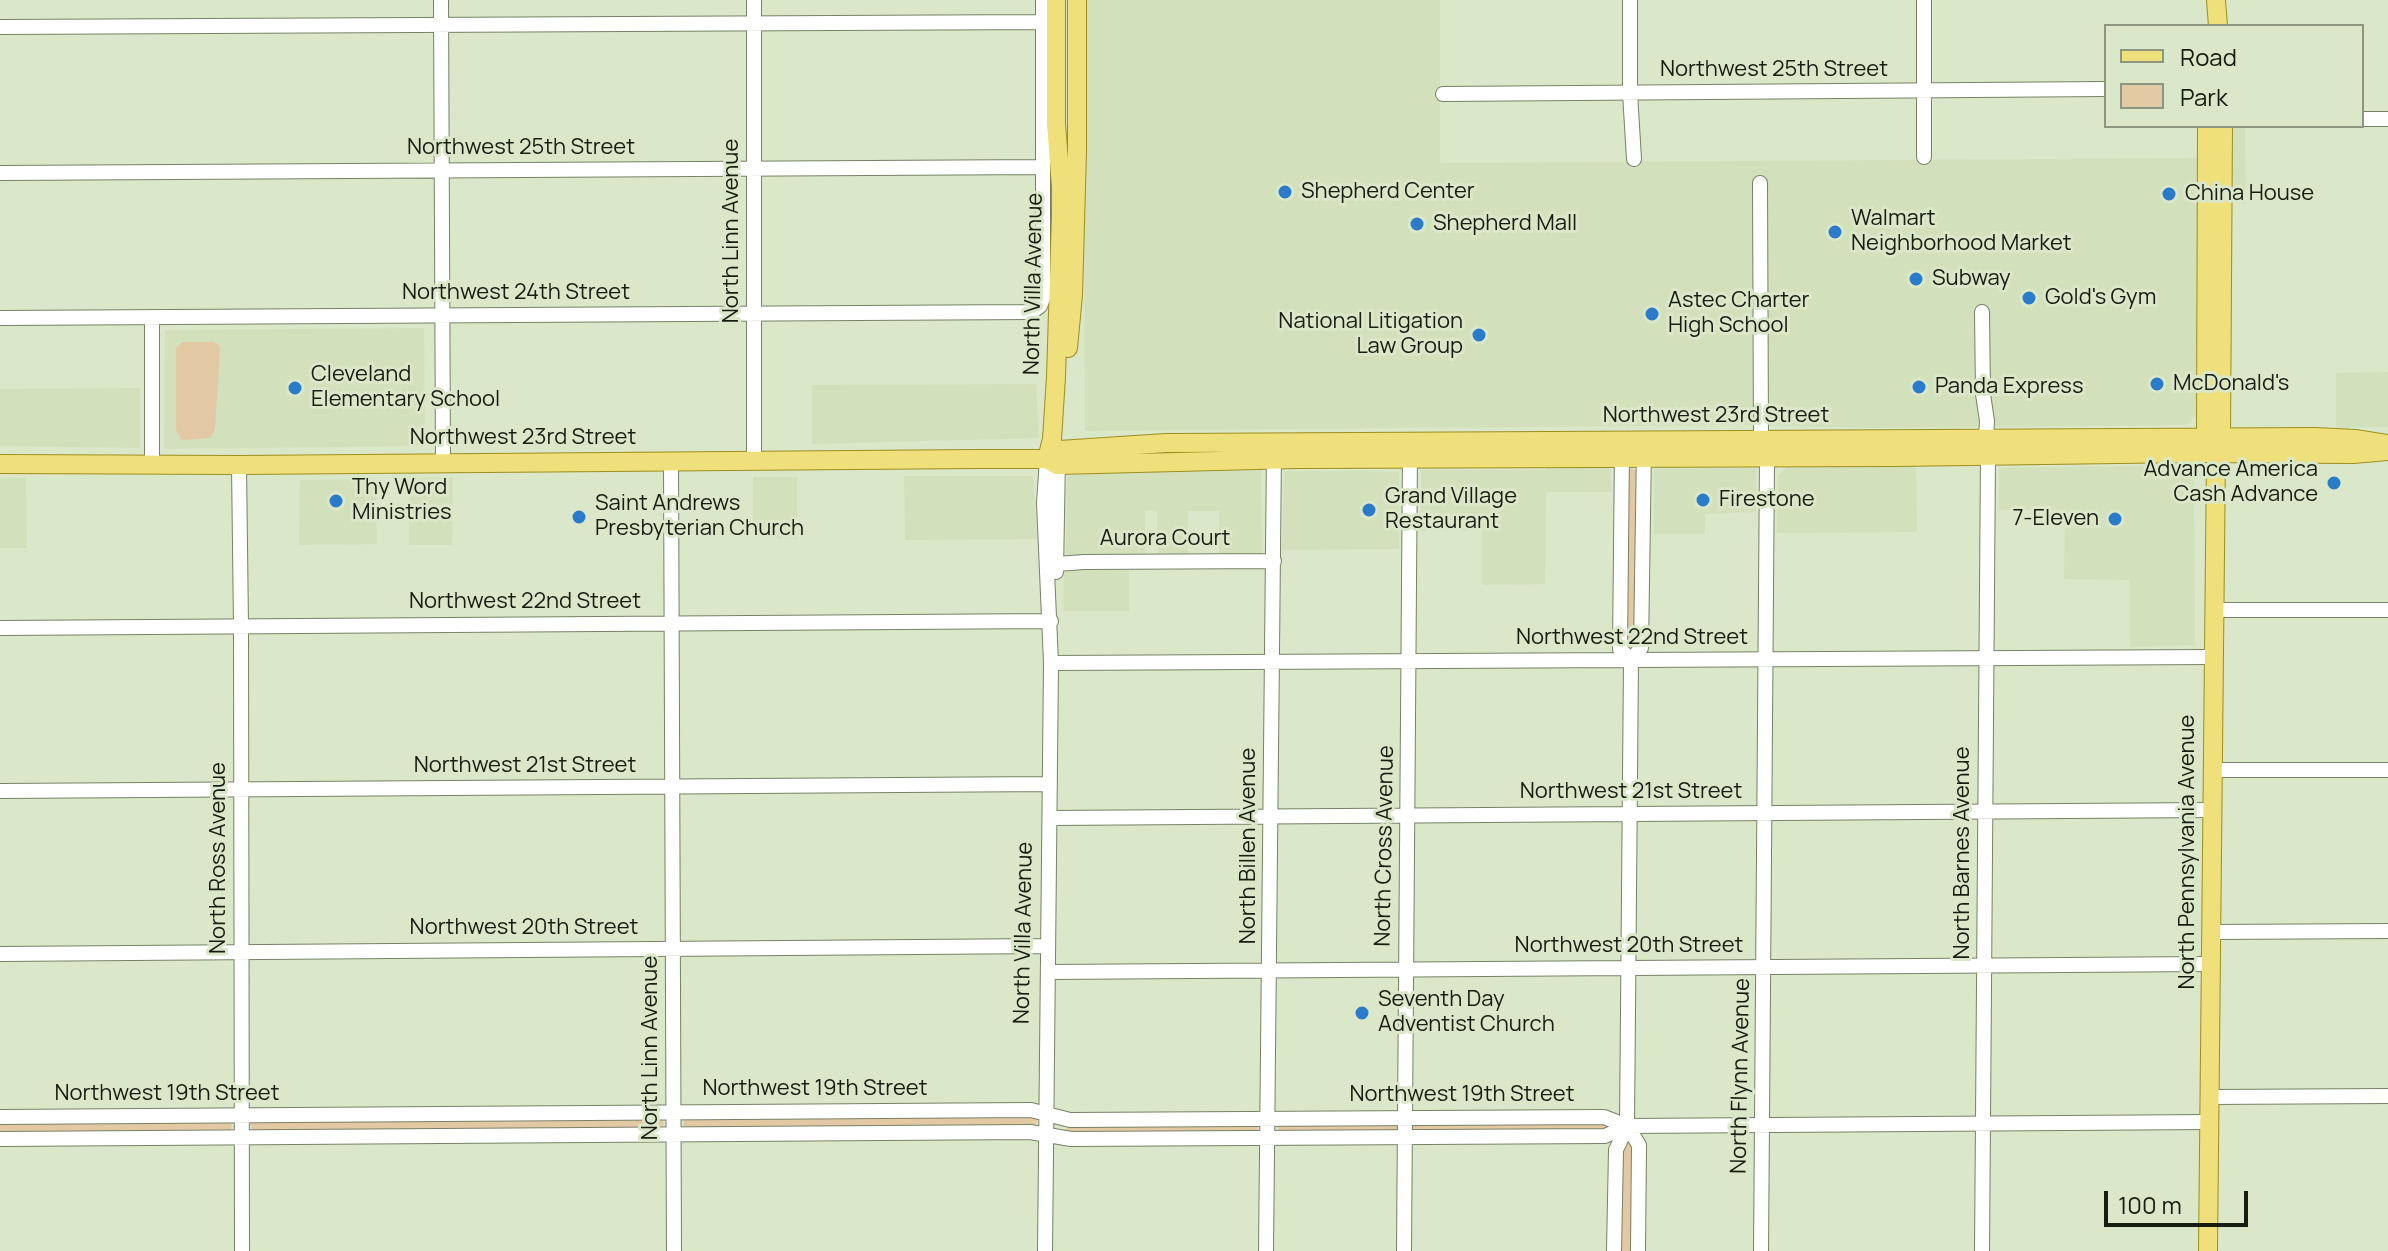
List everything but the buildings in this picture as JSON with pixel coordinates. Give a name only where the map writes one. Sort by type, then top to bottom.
[{"type":"main road","name":"North Villa Avenue","points":[[1054,458],[1052,439],[1061,186],[1056,124],[1056,0]]},
{"type":"main road","name":"North Villa Avenue","points":[[1054,458],[1073,295],[1077,0]]},
{"type":"main road","points":[[1056,124],[1075,146],[1061,186]]},
{"type":"main road","name":"North Pennsylvania Avenue","points":[[2207,128],[2215,185]]},
{"type":"main road","name":"North Pennsylvania Avenue","points":[[2208,1251],[2214,237],[2215,185],[2223,128]]},
{"type":"main road","points":[[1297,459],[1316,441],[1355,459]]},
{"type":"main road","name":"Northwest 23rd Street","points":[[0,464],[671,462],[1120,455],[1167,462],[1218,452],[1274,451],[1316,441],[1410,450],[1895,448],[2214,442],[2388,444]]},
{"type":"main road","name":"Northwest 23rd Street","points":[[1895,448],[1967,455],[1987,447],[2020,455],[2214,442]]},
{"type":"main road","points":[[1166,443],[1167,462]]},
{"type":"main road","name":"Northwest 23rd Street","points":[[1120,455],[1166,443],[1218,452]]},
{"type":"main road","name":"Northwest 23rd Street","points":[[2330,445],[2388,451]]},
{"type":"main road","name":"Northwest 23rd Street","points":[[1274,451],[1297,459],[1355,459],[1410,450]]},
{"type":"street","points":[[441,0],[443,463]]},
{"type":"street","name":"North Linn Avenue","points":[[754,0],[754,461]]},
{"type":"street","name":"North Villa Avenue","points":[[1032,312],[1040,306],[1043,298],[1043,0]]},
{"type":"street","points":[[1630,0],[1634,159]]},
{"type":"street","points":[[1924,0],[1924,157]]},
{"type":"street","points":[[0,27],[1043,22]]},
{"type":"street","name":"Northwest 25th Street","points":[[1443,94],[2104,89]]},
{"type":"street","points":[[2364,119],[2388,119]]},
{"type":"street","name":"Northwest 25th Street","points":[[0,173],[1043,167]]},
{"type":"street","name":"North Flynn Avenue","points":[[1760,183],[1767,659],[1761,1251]]},
{"type":"street","name":"Northwest 24th Street","points":[[0,318],[1032,312]]},
{"type":"street","name":"North Barnes Avenue","points":[[1982,312],[1982,384],[1987,447],[1982,1251]]},
{"type":"street","points":[[152,317],[152,465]]},
{"type":"street","points":[[1622,449],[1620,649],[1631,660]]},
{"type":"street","points":[[1614,1251],[1616,1150],[1627,1126],[1631,660],[1641,648],[1644,449]]},
{"type":"street","name":"North Cross Avenue","points":[[1404,1251],[1410,450]]},
{"type":"street","name":"North Billen Avenue","points":[[1266,1251],[1274,451]]},
{"type":"street","name":"North Villa Avenue","points":[[1051,618],[1057,564],[1054,458]]},
{"type":"street","name":"North Villa Avenue","points":[[1045,1251],[1051,618],[1044,503],[1054,458]]},
{"type":"street","name":"North Linn Avenue","points":[[671,462],[674,1251]]},
{"type":"street","name":"North Ross Avenue","points":[[239,465],[242,1251]]},
{"type":"street","name":"Aurora Court","points":[[1057,564],[1274,561]]},
{"type":"street","points":[[2214,610],[2388,610]]},
{"type":"street","name":"Northwest 22nd Street","points":[[0,628],[1051,618]]},
{"type":"street","name":"Northwest 22nd Street","points":[[1051,663],[2213,657]]},
{"type":"street","points":[[2213,770],[2388,770]]},
{"type":"street","name":"Northwest 21st Street","points":[[0,791],[1050,784]]},
{"type":"street","name":"Northwest 21st Street","points":[[1050,818],[2212,810]]},
{"type":"street","points":[[2211,932],[2388,931]]},
{"type":"street","name":"Northwest 20th Street","points":[[0,954],[1048,946]]},
{"type":"street","name":"Northwest 20th Street","points":[[1048,972],[2211,964]]},
{"type":"street","points":[[2210,1097],[2388,1096]]},
{"type":"street","name":"Northwest 19th Street","points":[[0,1117],[1031,1110],[1070,1120],[1604,1117],[1627,1126],[2210,1122]]},
{"type":"street","points":[[1627,1126],[1639,1145],[1638,1251]]},
{"type":"street","name":"Northwest 19th Street","points":[[0,1139],[1030,1132],[1071,1139],[1605,1136],[1627,1126]]},
{"type":"shaded area","name":"Shepherd Mall","points":[[1083,0],[1440,0],[1440,163],[2198,158],[2195,417],[2186,425],[1085,431]]},
{"type":"shaded area","points":[[2245,128],[2246,204],[2231,203],[2230,131]]},
{"type":"shaded area","name":"Cleveland Elementary School","points":[[424,328],[425,446],[164,449],[165,330]]},
{"type":"shaded area","points":[[2388,372],[2388,427],[2350,427],[2349,431],[2336,429],[2336,373]]},
{"type":"shaded area","points":[[1036,384],[1039,438],[812,444],[812,385]]},
{"type":"shaded area","points":[[140,388],[140,448],[0,446],[0,389]]},
{"type":"shaded area","points":[[2188,465],[2194,473],[2195,645],[2130,647],[2130,580],[2064,579],[2065,510],[1999,510],[1999,468]]},
{"type":"shaded area","points":[[1916,466],[1917,532],[1777,533],[1778,476],[1787,467]]},
{"type":"shaded area","points":[[1546,467],[1610,467],[1612,492],[1546,492],[1545,584],[1482,585],[1482,531],[1421,531],[1421,470],[1546,470]]},
{"type":"shaded area","points":[[1756,468],[1756,512],[1705,514],[1705,534],[1654,534],[1654,469]]},
{"type":"shaded area","points":[[1261,470],[1262,556],[1219,556],[1219,511],[1188,511],[1187,556],[1158,557],[1157,511],[1153,510],[1145,511],[1145,557],[1066,558],[1067,476],[1109,471]]},
{"type":"shaded area","points":[[1284,471],[1399,471],[1399,549],[1282,550]]},
{"type":"shaded area","points":[[904,476],[1033,476],[1037,539],[905,540]]},
{"type":"shaded area","points":[[453,477],[452,545],[409,545],[409,478]]},
{"type":"shaded area","points":[[753,477],[797,477],[797,539],[753,537]]},
{"type":"shaded area","points":[[0,478],[26,478],[27,548],[0,548]]},
{"type":"shaded area","points":[[376,479],[377,544],[299,545],[300,480]]},
{"type":"shaded area","points":[[1064,570],[1129,570],[1129,611],[1063,611]]},
{"type":"green space","points":[[182,342],[212,342],[220,347],[215,430],[210,438],[182,440],[176,430],[176,348]]},
{"type":"green space","points":[[1632,468],[1638,472],[1637,652],[1624,652],[1627,470]]},
{"type":"green space","points":[[661,1117],[664,1124],[661,1129],[253,1132],[250,1124],[252,1121]]},
{"type":"green space","points":[[1036,1117],[1035,1126],[684,1128],[683,1125],[685,1118]]},
{"type":"green space","points":[[1605,1121],[1609,1126],[1607,1130],[1412,1129],[1412,1125]]},
{"type":"green space","points":[[0,1122],[231,1122],[232,1126],[229,1132],[0,1134]]},
{"type":"green space","points":[[1257,1123],[1256,1132],[1068,1133],[1066,1129],[1069,1125]]},
{"type":"green space","points":[[1397,1123],[1394,1131],[1281,1132],[1277,1127],[1278,1124]]},
{"type":"green space","points":[[1627,1140],[1634,1147],[1635,1251],[1618,1251],[1619,1150]]},
{"type":"place","name":"Shepherd Center","points":[[1285,192]]},
{"type":"place","name":"China House","points":[[2169,194]]},
{"type":"place","name":"Shepherd Mall","points":[[1417,224]]},
{"type":"place","name":"Walmart Neighborhood Market","points":[[1835,232]]},
{"type":"place","name":"Subway","points":[[1916,279]]},
{"type":"place","name":"Gold's Gym","points":[[2029,298]]},
{"type":"place","name":"Astec Charter High School","points":[[1652,314]]},
{"type":"place","name":"National Litigation Law Group","points":[[1479,335]]},
{"type":"place","name":"McDonald's","points":[[2157,384]]},
{"type":"place","name":"Panda Express","points":[[1919,387]]},
{"type":"place","name":"Cleveland Elementary School","points":[[295,388]]},
{"type":"place","name":"Advance America Cash Advance","points":[[2334,483]]},
{"type":"place","name":"Firestone","points":[[1703,500]]},
{"type":"place","name":"Thy Word Ministries","points":[[336,501]]},
{"type":"place","name":"Grand Village Restaurant","points":[[1369,510]]},
{"type":"place","name":"Saint Andrews Presbyterian Church","points":[[579,517]]},
{"type":"place","name":"7-Eleven","points":[[2115,519]]},
{"type":"place","name":"Seventh Day Adventist Church","points":[[1362,1013]]}]
